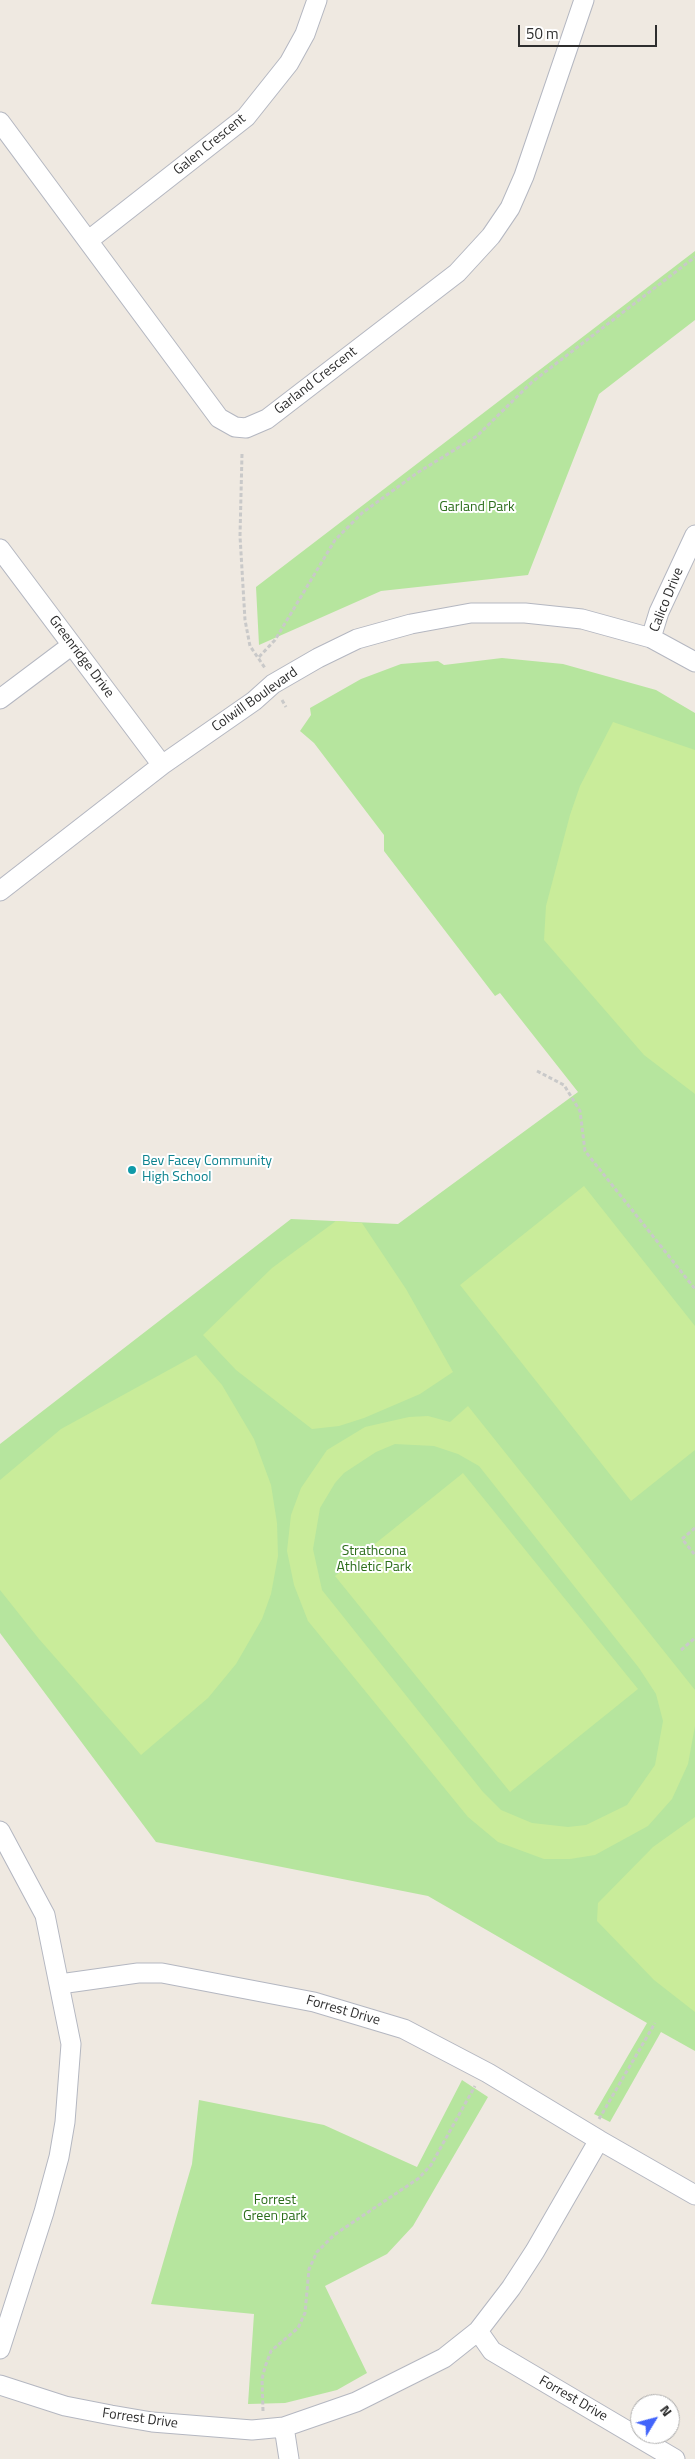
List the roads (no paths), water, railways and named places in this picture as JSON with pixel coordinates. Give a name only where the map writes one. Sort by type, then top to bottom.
[{"type":"street","name":"Galen Crescent","points":[[89,240],[246,117],[289,62],[305,34],[317,0]]},
{"type":"street","name":"Garland Crescent","points":[[0,122],[219,418],[235,427],[246,428],[267,420],[457,273],[491,236],[510,208],[524,176],[584,0]]},
{"type":"street","name":"Calico Drive","points":[[652,638],[660,612],[695,535]]},
{"type":"street","name":"Greenridge Drive","points":[[0,549],[162,766]]},
{"type":"street","name":"Colwill Boulevard","points":[[0,891],[162,766],[254,701],[273,684],[310,662],[357,639],[411,624],[471,613],[525,613],[582,619],[652,638],[695,662]]},
{"type":"street","points":[[0,699],[72,645]]},
{"type":"street","points":[[0,1832],[44,1915],[60,1984],[71,2044],[65,2122],[59,2157],[44,2212],[0,2348]]},
{"type":"street","name":"Forrest Drive","points":[[60,1984],[138,1973],[162,1973],[194,1977],[331,2007],[404,2029],[488,2073],[599,2140],[695,2194]]},
{"type":"street","name":"Forrest Drive","points":[[0,2385],[66,2406],[152,2422],[252,2430],[284,2427],[356,2402],[444,2358],[478,2331],[512,2288],[536,2251],[599,2140]]},
{"type":"street","name":"Forrest Drive","points":[[478,2331],[492,2352],[674,2459]]},
{"type":"street","points":[[284,2427],[289,2459]]},
{"type":"place","name":"Bev Facey Community High School","points":[[132,1170]]},
{"type":"park label","name":"Garland Park","points":[[477,508]]},
{"type":"park label","name":"Strathcona Athletic Park","points":[[374,1560]]},
{"type":"park label","name":"Forrest Green park","points":[[275,2210]]}]
